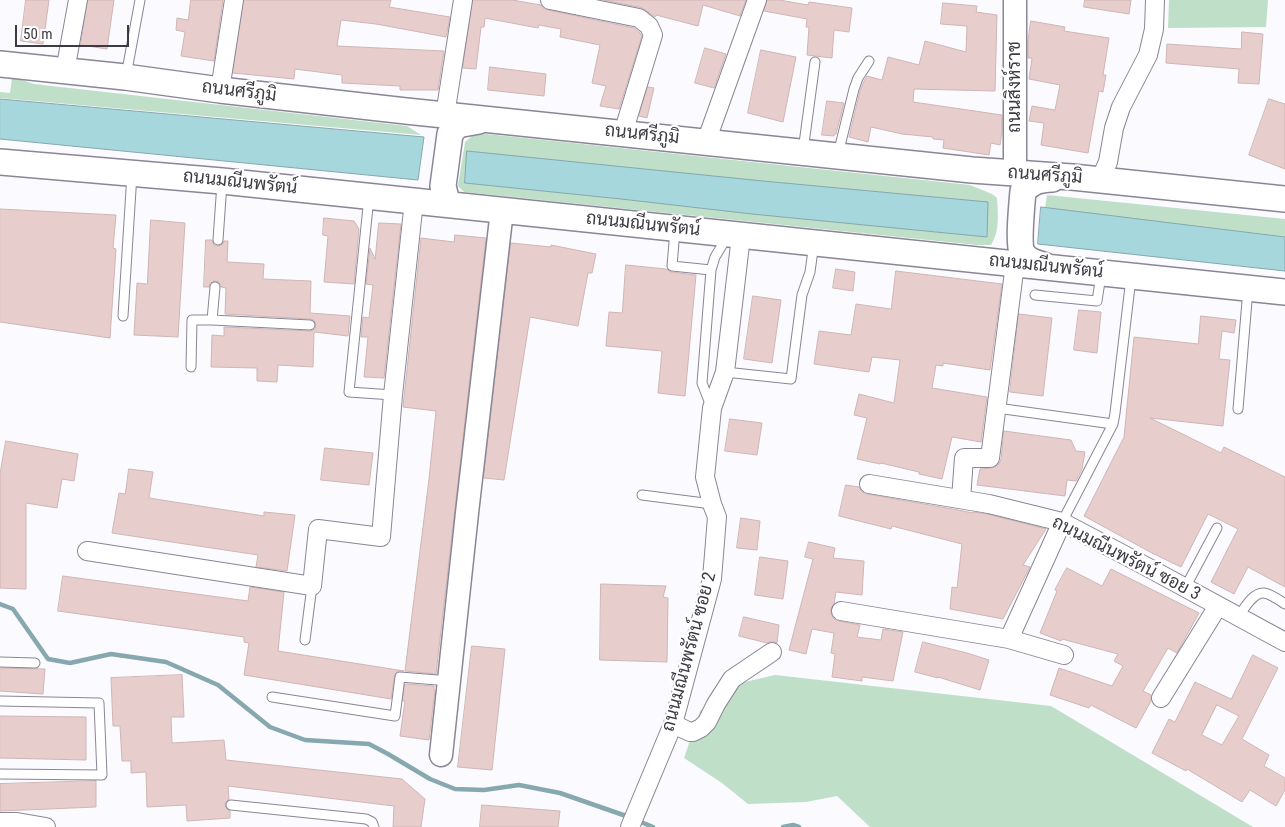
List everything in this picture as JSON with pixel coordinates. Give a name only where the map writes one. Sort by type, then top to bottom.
[{"type":"main road","name":"ถนนศรีภูมิ","points":[[0,64],[419,112],[444,128],[487,120],[972,170],[1003,180],[1011,186],[1072,177],[1285,199]]},
{"type":"main road","points":[[428,196],[444,128]]},
{"type":"main road","name":"ถนนมณีนพรัตน์","points":[[0,162],[369,196],[428,196],[502,210],[976,260],[1016,249],[1030,260],[1050,268],[1285,292]]},
{"type":"main road","points":[[1016,249],[1017,186]]},
{"type":"street","points":[[65,71],[78,0]]},
{"type":"street","points":[[220,90],[234,0]]},
{"type":"street","points":[[444,128],[463,0]]},
{"type":"street","points":[[551,0],[639,18],[649,26],[653,35],[623,133]]},
{"type":"street","points":[[706,142],[757,0]]},
{"type":"street","name":"ถนนสิงห์ราช","points":[[1015,0],[1017,186]]},
{"type":"street","points":[[1100,180],[1108,162],[1114,128],[1121,107],[1148,56],[1154,29],[1155,0]]},
{"type":"street","points":[[87,550],[312,586],[318,529],[381,536],[393,395],[428,196]]},
{"type":"street","points":[[441,755],[502,210]]},
{"type":"street","name":"ถนนมณีนพรัตน์ ซอย 2","points":[[633,820],[674,724],[712,579],[717,517],[705,477],[712,408],[725,372],[735,235]]},
{"type":"street","points":[[961,499],[964,458],[990,458],[1016,249]]},
{"type":"street","name":"ถนนมณีนพรัตน์ ซอย 3","points":[[869,484],[989,504],[1062,522],[1285,642]]},
{"type":"street","points":[[1009,639],[1062,522]]},
{"type":"street","points":[[1161,698],[1218,606]]},
{"type":"street","points":[[841,611],[1009,639],[1064,655]]},
{"type":"street","points":[[674,724],[690,732],[701,728],[707,722],[732,679],[772,652]]},
{"type":"street","points":[[0,822],[17,822],[46,827]]},
{"type":"lane","points":[[125,77],[140,0]]},
{"type":"lane","points":[[837,156],[854,89],[858,78],[869,61]]},
{"type":"lane","points":[[803,152],[815,62]]},
{"type":"lane","points":[[123,316],[132,174]]},
{"type":"lane","points":[[218,240],[222,181]]},
{"type":"lane","points":[[369,196],[349,392],[393,395]]},
{"type":"lane","points":[[675,229],[672,266],[711,270]]},
{"type":"lane","points":[[712,408],[702,383],[711,270],[715,257],[735,235]]},
{"type":"lane","points":[[725,372],[791,379],[802,295],[810,272],[814,243]]},
{"type":"lane","points":[[1035,295],[1097,301],[1101,273]]},
{"type":"lane","points":[[1062,522],[1113,424],[1132,276]]},
{"type":"lane","points":[[212,320],[215,287]]},
{"type":"lane","points":[[1238,409],[1248,288]]},
{"type":"lane","points":[[191,367],[192,320],[310,325]]},
{"type":"lane","points":[[997,408],[1113,424]]},
{"type":"lane","points":[[642,495],[712,504]]},
{"type":"lane","points":[[1186,588],[1217,528]]},
{"type":"lane","points":[[305,640],[312,586]]},
{"type":"lane","points":[[1238,617],[1254,596],[1260,593],[1267,594],[1285,604]]},
{"type":"lane","points":[[0,662],[35,663]]},
{"type":"lane","points":[[272,697],[395,716],[400,677],[450,681]]},
{"type":"lane","points":[[0,701],[99,703],[102,775],[0,774]]},
{"type":"lane","points":[[231,805],[366,818],[372,822],[374,827]]},
{"type":"green space","points":[[1169,0],[1268,0],[1266,27],[1168,28]]},
{"type":"green space","points":[[12,78],[34,84],[407,126],[421,135],[0,98],[0,92],[10,93]]},
{"type":"green space","points":[[487,134],[970,185],[997,198],[996,234],[991,245],[977,245],[464,192],[458,186],[465,142],[472,136]]},
{"type":"green space","points":[[1047,195],[1285,219],[1285,237],[1045,208]]},
{"type":"green space","points":[[775,675],[1051,706],[1253,827],[870,827],[837,796],[806,802],[748,804],[722,783],[684,758],[700,711],[732,685]]},
{"type":"water","points":[[0,99],[424,137],[418,180],[0,139]]},
{"type":"water","points":[[467,151],[988,202],[987,237],[465,183]]},
{"type":"water","points":[[1041,207],[1285,237],[1285,271],[1038,244]]},
{"type":"building","points":[[26,0],[49,0],[43,44],[21,41]]},
{"type":"building","points":[[88,0],[114,0],[107,49],[81,45]]},
{"type":"building","points":[[191,0],[223,0],[214,61],[181,56],[185,32],[176,30],[177,18],[188,20]]},
{"type":"building","points":[[244,0],[391,0],[389,7],[450,17],[446,37],[376,24],[341,20],[337,46],[444,51],[438,90],[400,90],[400,86],[342,83],[342,75],[295,69],[294,79],[233,73]]},
{"type":"building","points":[[473,0],[512,0],[541,5],[548,10],[634,28],[642,36],[619,109],[600,106],[606,86],[592,83],[600,45],[560,37],[561,29],[539,25],[538,28],[485,18],[484,27],[481,27],[476,69],[463,68]]},
{"type":"building","points":[[604,0],[746,0],[740,16],[703,5],[698,26],[656,15],[655,17],[642,8]]},
{"type":"building","points":[[767,0],[808,5],[809,2],[852,8],[849,32],[834,30],[832,58],[807,55],[809,27],[806,27],[807,19],[764,11]]},
{"type":"building","points":[[1085,0],[1131,0],[1129,14],[1084,7]]},
{"type":"building","points":[[943,3],[977,6],[976,12],[997,15],[995,91],[914,89],[913,102],[1002,115],[1000,145],[991,143],[989,155],[943,148],[944,140],[933,139],[933,137],[902,134],[871,127],[868,142],[849,137],[864,81],[867,76],[882,80],[888,57],[919,65],[925,41],[966,52],[967,26],[941,24]]},
{"type":"building","points":[[1031,21],[1065,27],[1064,31],[1109,38],[1103,75],[1106,75],[1103,92],[1099,91],[1088,153],[1041,145],[1044,123],[1029,121],[1032,106],[1055,110],[1060,85],[1029,79],[1032,58],[1028,58],[1028,41]]},
{"type":"building","points":[[1242,32],[1263,34],[1259,84],[1238,83],[1239,69],[1166,63],[1167,44],[1241,49]]},
{"type":"building","points":[[705,48],[726,54],[714,88],[695,83]]},
{"type":"building","points":[[761,50],[796,57],[783,122],[748,113]]},
{"type":"building","points":[[490,67],[546,74],[544,96],[488,90]]},
{"type":"building","points":[[648,87],[654,88],[647,118],[639,116]]},
{"type":"building","points":[[1269,99],[1285,104],[1285,169],[1249,155]]},
{"type":"building","points":[[827,101],[844,103],[834,136],[822,135]]},
{"type":"building","points":[[0,209],[116,215],[113,248],[116,249],[110,338],[0,322]]},
{"type":"building","points":[[324,218],[354,221],[359,229],[354,284],[324,282],[328,236],[323,235]]},
{"type":"building","points":[[151,220],[185,223],[178,337],[134,335],[137,283],[147,284]]},
{"type":"building","points":[[379,223],[401,224],[384,378],[364,377],[368,337],[361,337],[363,317],[369,318],[373,285],[366,284],[370,248],[375,259]]},
{"type":"building","points":[[455,235],[486,238],[436,674],[405,671],[436,411],[403,407],[421,238],[454,242]]},
{"type":"building","points":[[206,240],[212,240],[214,245],[218,246],[223,244],[224,241],[228,241],[227,262],[264,264],[263,279],[311,281],[310,313],[350,316],[348,336],[314,332],[313,367],[278,365],[277,382],[257,381],[257,368],[211,367],[212,335],[224,336],[224,327],[310,331],[315,329],[316,325],[314,320],[310,319],[225,314],[226,288],[221,287],[219,282],[215,281],[210,283],[209,287],[204,287]]},
{"type":"building","points":[[511,243],[551,247],[551,245],[596,254],[592,273],[588,273],[578,326],[530,317],[504,480],[484,478]]},
{"type":"building","points":[[626,265],[666,269],[671,272],[696,275],[685,396],[658,393],[662,351],[606,346],[609,312],[622,313]]},
{"type":"building","points":[[836,269],[855,272],[853,291],[833,288]]},
{"type":"building","points":[[896,271],[1002,284],[990,370],[943,363],[943,366],[936,365],[932,388],[987,397],[981,442],[952,437],[942,479],[881,463],[857,459],[867,418],[854,415],[859,394],[894,403],[900,360],[872,357],[869,372],[814,364],[819,331],[851,335],[856,304],[891,309]]},
{"type":"building","points":[[753,296],[781,300],[772,363],[744,359]]},
{"type":"building","points":[[1079,310],[1101,312],[1097,353],[1074,350]]},
{"type":"building","points":[[1019,314],[1052,318],[1043,396],[1010,392]]},
{"type":"building","points":[[1201,316],[1236,320],[1234,333],[1222,331],[1219,359],[1230,360],[1223,426],[1150,418],[1221,453],[1224,447],[1285,477],[1285,587],[1248,567],[1234,594],[1211,582],[1238,529],[1208,514],[1181,567],[1084,516],[1124,437],[1134,337],[1198,344]]},
{"type":"building","points":[[730,419],[762,423],[757,455],[725,451]]},
{"type":"building","points":[[1004,431],[1071,440],[1076,451],[1085,452],[1082,469],[1076,481],[1067,480],[1065,496],[977,485],[980,469],[992,468],[999,464]]},
{"type":"building","points":[[6,441],[78,454],[74,481],[62,479],[57,508],[26,503],[26,589],[0,588],[0,474]]},
{"type":"building","points":[[325,448],[373,453],[369,485],[321,480]]},
{"type":"building","points":[[129,469],[153,472],[149,498],[264,516],[264,512],[295,515],[287,571],[256,567],[258,555],[112,533],[119,493],[125,494]]},
{"type":"building","points":[[846,485],[859,487],[862,492],[867,494],[987,514],[1046,529],[1023,565],[1030,567],[1003,619],[950,609],[952,587],[957,588],[962,544],[892,526],[891,529],[839,516]]},
{"type":"building","points":[[741,518],[760,521],[757,550],[737,548]]},
{"type":"building","points":[[809,542],[835,548],[833,558],[864,561],[862,595],[836,592],[831,614],[834,619],[839,621],[860,625],[857,637],[881,640],[883,629],[903,632],[893,681],[862,677],[862,681],[832,677],[835,654],[831,653],[834,633],[812,629],[806,654],[789,650],[813,559],[805,557]]},
{"type":"building","points":[[760,557],[788,561],[783,599],[755,595]]},
{"type":"building","points":[[1067,568],[1102,586],[1111,569],[1199,613],[1177,653],[1168,648],[1143,691],[1151,695],[1151,701],[1136,728],[1091,705],[1089,708],[1050,695],[1059,668],[1112,686],[1123,666],[1114,661],[1118,654],[1062,639],[1061,641],[1040,633],[1057,591],[1055,590]]},
{"type":"building","points":[[63,576],[248,601],[250,587],[284,592],[278,651],[404,671],[398,671],[395,674],[391,699],[244,675],[249,643],[244,642],[244,637],[58,611]]},
{"type":"building","points":[[601,584],[666,586],[663,597],[668,598],[667,662],[600,660]]},
{"type":"building","points":[[744,617],[779,625],[777,643],[772,641],[767,643],[739,636]]},
{"type":"building","points":[[923,642],[989,660],[980,690],[915,672]]},
{"type":"building","points":[[472,646],[505,649],[492,770],[458,767]]},
{"type":"building","points":[[1253,655],[1278,668],[1242,739],[1269,755],[1264,766],[1285,778],[1285,790],[1276,806],[1250,790],[1242,802],[1187,769],[1186,771],[1152,753],[1169,719],[1175,722],[1195,682],[1231,699]],"holes":[[[1217,705],[1239,716],[1222,745],[1202,735]]]},
{"type":"building","points":[[0,668],[45,669],[43,694],[0,691]]},
{"type":"building","points":[[182,675],[184,717],[171,717],[172,743],[224,740],[226,760],[402,779],[425,799],[421,827],[393,827],[394,806],[228,786],[229,799],[225,805],[230,811],[230,818],[187,821],[186,805],[147,807],[146,772],[131,773],[131,761],[122,761],[120,726],[113,726],[111,678]]},
{"type":"building","points":[[405,684],[434,686],[429,740],[400,736],[405,701],[403,701]]},
{"type":"building","points":[[0,716],[86,717],[86,760],[0,758]]},
{"type":"building","points":[[96,781],[96,807],[0,811],[0,784]]},
{"type":"building","points":[[482,805],[560,811],[558,827],[480,827]]},
{"type":"waterway","points":[[0,604],[13,609],[48,659],[70,663],[111,654],[166,662],[218,685],[270,727],[305,740],[369,744],[430,779],[455,789],[484,790],[519,785],[560,793],[629,817]]},
{"type":"waterway","points":[[636,820],[653,827]]},
{"type":"waterway","points":[[783,827],[793,825],[799,827]]}]
